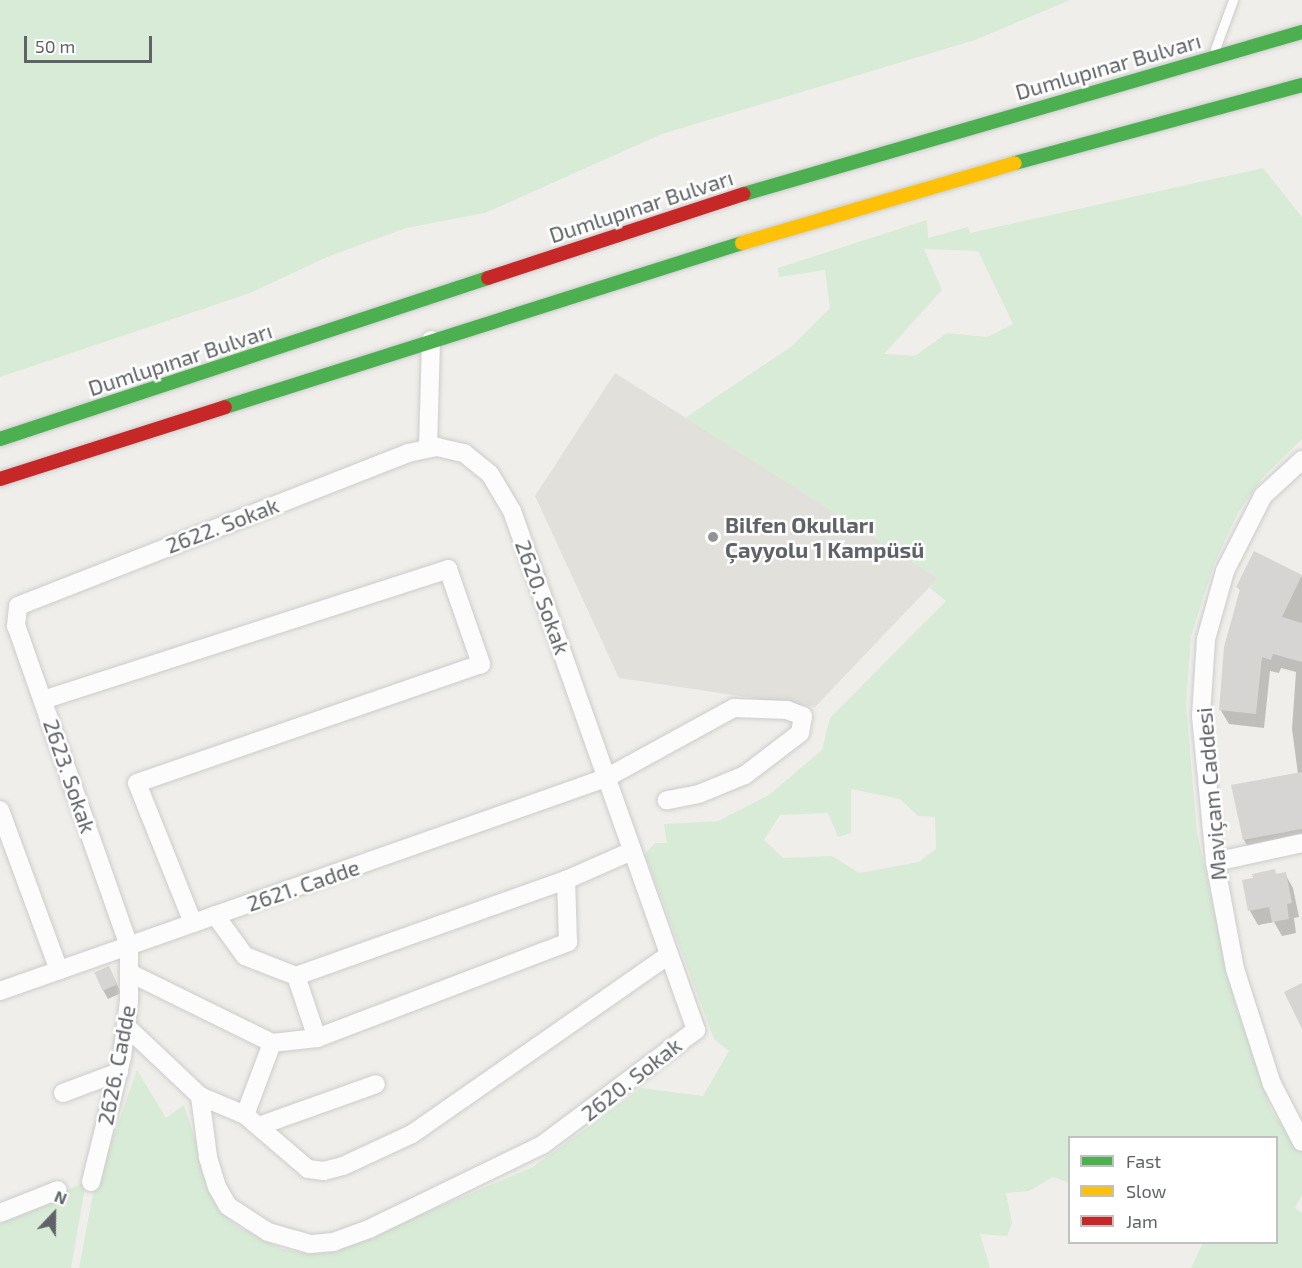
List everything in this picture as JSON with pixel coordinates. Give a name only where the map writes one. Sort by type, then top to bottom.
[{"type":"highway","name":"Dumlupınar Bulvarı","points":[[0,440],[749,192],[1302,32]]},
{"type":"highway","points":[[0,479],[838,212],[1302,85]]},
{"type":"street","points":[[428,448],[431,340]]},
{"type":"street","name":"2622. Sokak","points":[[18,606],[428,448]]},
{"type":"street","name":"2620. Sokak","points":[[200,1096],[208,1157],[217,1187],[228,1206],[258,1227],[286,1240],[318,1244],[342,1240],[551,1140],[696,1030],[508,503],[490,474],[464,453],[428,448]]},
{"type":"street","name":"Maviçam Caddesi","points":[[1302,460],[1276,480],[1258,506],[1230,561],[1211,615],[1201,716],[1215,861],[1235,969],[1272,1084],[1302,1142]]},
{"type":"street","points":[[43,700],[448,569],[481,664],[137,783],[194,923]]},
{"type":"street","name":"2623. Sokak","points":[[18,606],[16,626],[129,946]]},
{"type":"street","name":"2621. Cadde","points":[[0,991],[606,778],[734,708],[787,710],[803,716],[800,733],[745,775],[699,794],[667,800]]},
{"type":"street","points":[[2,819],[59,970]]},
{"type":"street","points":[[1215,861],[1302,843]]},
{"type":"street","points":[[215,915],[244,956],[296,976],[566,880],[632,851]]},
{"type":"street","points":[[130,974],[272,1043],[317,1038],[568,942],[566,880]]},
{"type":"street","name":"2626. Cadde","points":[[91,1182],[119,1072],[126,1026],[130,974],[129,946]]},
{"type":"street","points":[[126,1026],[200,1096],[245,1114],[309,1169],[324,1171],[360,1160],[412,1134],[669,955]]},
{"type":"street","points":[[296,976],[317,1038]]},
{"type":"street","points":[[245,1114],[272,1043]]},
{"type":"street","points":[[63,1093],[119,1072]]},
{"type":"street","points":[[259,1126],[376,1084]]},
{"type":"street","points":[[0,1213],[58,1190]]},
{"type":"lane","points":[[1212,58],[1233,0]]},
{"type":"shaded area","name":"Bilfen Okulları Çayyolu 1 Kampüsü","points":[[615,373],[938,578],[815,707],[619,678],[535,496]]},
{"type":"green space","points":[[0,0],[1070,0],[975,40],[662,134],[485,213],[406,228],[327,257],[250,293],[0,377]]},
{"type":"green space","points":[[1263,168],[1302,217],[1302,439],[1263,477],[1238,513],[1214,564],[1191,636],[1186,705],[1197,833],[1234,1000],[1272,1112],[1302,1153],[1302,1195],[1295,1208],[1302,1213],[1302,1268],[1191,1268],[1203,1244],[1278,1244],[1278,1136],[1068,1136],[1068,1183],[1053,1177],[1029,1191],[1006,1193],[1012,1223],[1007,1236],[980,1234],[990,1268],[79,1268],[93,1194],[137,1070],[166,1118],[184,1105],[217,1207],[235,1225],[282,1249],[309,1254],[366,1238],[533,1167],[641,1088],[703,1096],[729,1051],[714,1039],[645,854],[655,843],[667,843],[664,824],[718,821],[769,795],[822,750],[830,718],[946,601],[929,587],[938,578],[685,418],[792,346],[830,308],[825,270],[779,277],[778,268],[927,220],[928,238],[968,227],[970,233]],"holes":[[[924,249],[978,251],[1013,324],[987,337],[947,333],[915,356],[884,354],[942,290]],[[851,789],[900,799],[918,816],[935,817],[936,849],[919,862],[859,873],[832,856],[783,858],[764,840],[780,815],[828,813],[838,837],[851,833]]]},
{"type":"green space","points":[[86,1182],[71,1268],[0,1268],[0,1217]]},
{"type":"building","points":[[1254,551],[1302,575],[1282,617],[1302,623],[1302,662],[1273,654],[1271,660],[1262,657],[1256,714],[1219,710],[1224,647],[1240,589],[1236,587]]},
{"type":"building","points":[[1302,772],[1302,829],[1243,840],[1231,785]]},
{"type":"building","points":[[1275,869],[1276,874],[1286,872],[1292,903],[1287,904],[1289,919],[1272,922],[1269,907],[1248,911],[1242,880],[1253,878],[1252,874]]},
{"type":"building","points":[[109,966],[117,984],[103,991],[94,973]]},
{"type":"building","points":[[1302,983],[1302,1029],[1284,992]]},
{"type":"traffic: fast","points":[[744,194],[1302,32]]},
{"type":"traffic: fast","points":[[1015,163],[1302,85]]},
{"type":"traffic: fast","points":[[225,407],[742,243]]},
{"type":"traffic: fast","points":[[0,439],[488,278]]},
{"type":"traffic: slow","points":[[742,243],[1015,163]]},
{"type":"traffic: jam","points":[[488,278],[744,194]]},
{"type":"traffic: jam","points":[[0,479],[225,407]]},
{"type":"place","name":"Bilfen Okulları Çayyolu 1 Kampüsü","points":[[713,537]]}]
